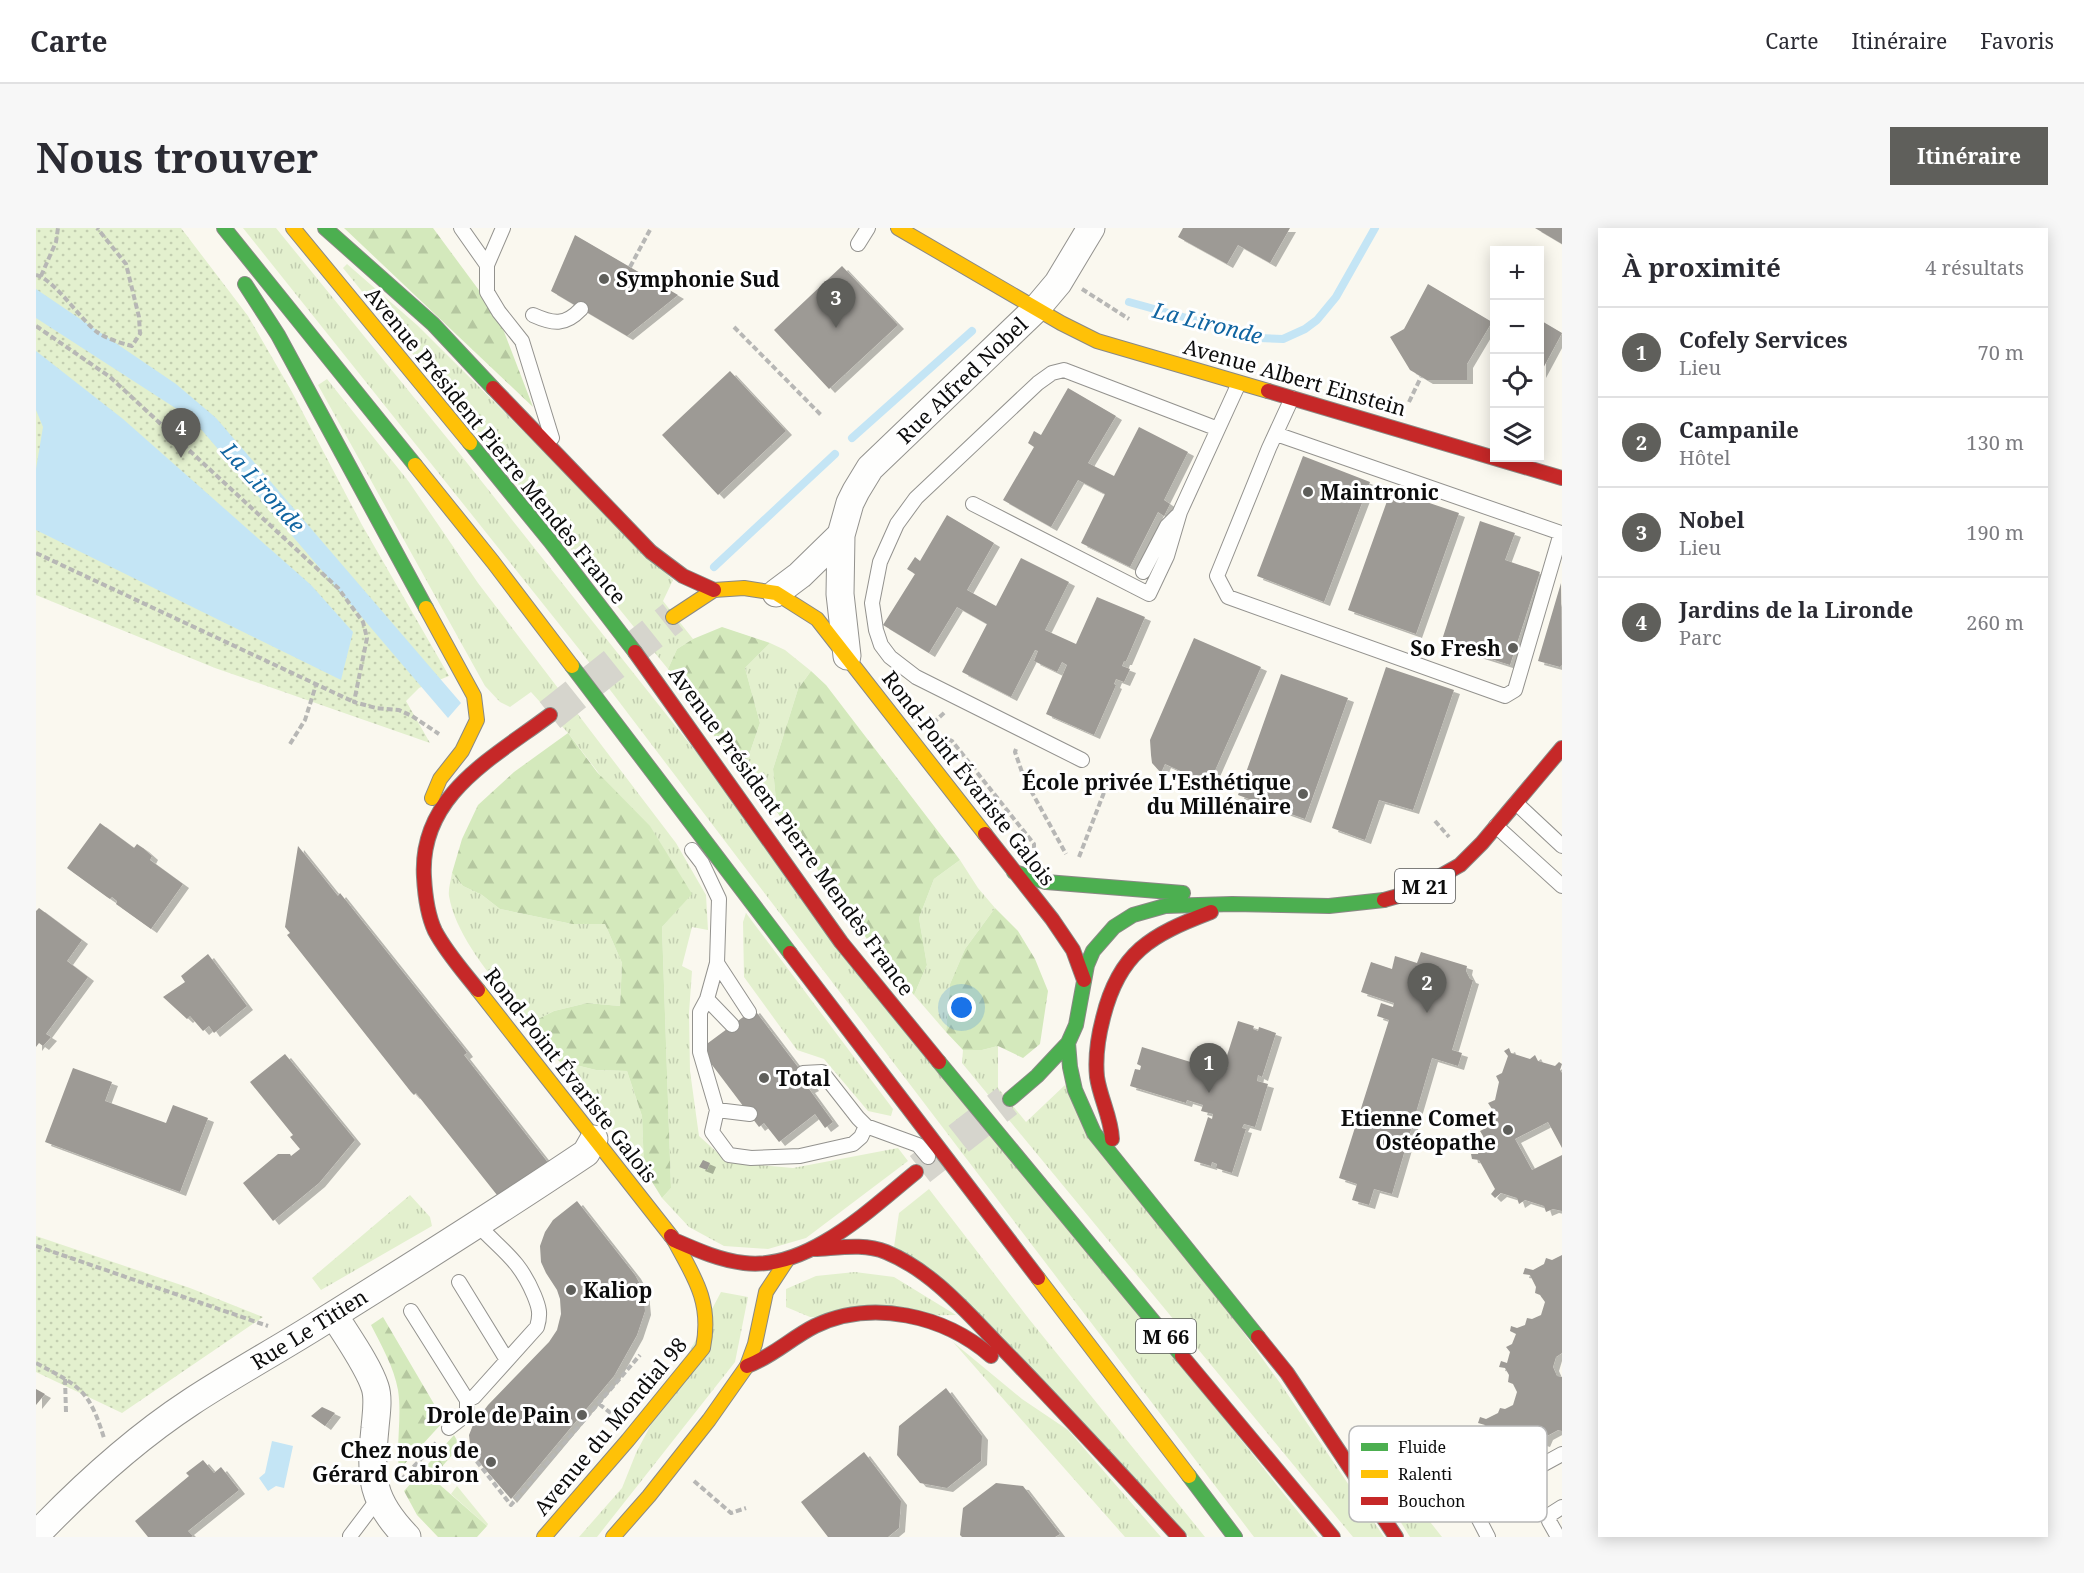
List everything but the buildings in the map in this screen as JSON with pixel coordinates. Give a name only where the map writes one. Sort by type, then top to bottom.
[{"type":"main road","points":[[224,228],[493,562],[1235,1537]]},
{"type":"main road","name":"Avenue Président Pierre Mendès France","points":[[293,228],[550,541],[630,645],[841,942],[998,1135],[1333,1537]]},
{"type":"main road","points":[[325,228],[433,324],[651,552],[683,576],[714,590]]},
{"type":"main road","name":"Avenue Albert Einstein","points":[[898,228],[1061,323],[1097,341],[1562,478]]},
{"type":"main road","points":[[235,242],[234,266],[278,335],[474,696],[477,720],[462,751],[440,779],[432,798],[427,836]]},
{"type":"main road","name":"Rond-Point Évariste Galois","points":[[673,617],[714,590],[744,588],[776,594],[817,619],[1052,919],[1073,950],[1084,980]]},
{"type":"main road","name":"Rond-Point Évariste Galois","points":[[550,715],[460,786],[436,814],[427,836],[422,866],[428,914],[437,936],[674,1240],[697,1252],[738,1264],[761,1264],[787,1260],[814,1249],[916,1172]]},
{"type":"main road","name":"M 21","points":[[1084,980],[1090,958],[1100,941],[1114,927],[1133,915],[1165,906],[1232,904],[1329,906],[1384,900],[1412,892],[1460,865],[1562,748]]},
{"type":"main road","name":"M 21","points":[[1014,872],[1046,882],[1180,892],[1232,904]]},
{"type":"main road","name":"M 21","points":[[1112,1156],[1112,1133],[1097,1079],[1097,1048],[1106,1002],[1124,964],[1147,941],[1182,923],[1232,904]]},
{"type":"main road","points":[[1010,1099],[1037,1076],[1068,1043],[1076,1025],[1084,980]]},
{"type":"main road","points":[[1068,1043],[1068,1064],[1080,1106],[1095,1133],[1287,1373],[1349,1466]]},
{"type":"main road","name":"Avenue du Mondial 98","points":[[544,1537],[628,1440],[703,1348],[708,1331],[708,1316],[702,1295],[674,1240]]},
{"type":"main road","points":[[814,1249],[861,1247],[884,1251],[907,1262],[954,1299],[1023,1368],[1179,1537]]},
{"type":"main road","points":[[613,1537],[663,1479],[747,1366],[755,1344],[766,1292],[787,1260]]},
{"type":"main road","points":[[747,1366],[759,1362],[798,1336],[826,1322],[854,1313],[882,1311],[909,1315],[941,1326],[974,1342],[999,1362],[1023,1368]]},
{"type":"main road","points":[[1386,1522],[1396,1537]]},
{"type":"street","name":"Rue Alfred Nobel","points":[[847,656],[840,594],[841,535],[850,503],[870,468],[1037,308],[1058,283],[1091,228]]},
{"type":"street","name":"Rue Alfred Nobel","points":[[776,594],[800,575],[841,535]]},
{"type":"street","name":"Rue Le Titien","points":[[36,1535],[101,1471],[148,1432],[190,1402],[334,1315],[477,1224],[586,1153],[594,1139]]},
{"type":"street","points":[[334,1315],[375,1388],[377,1408],[373,1450],[374,1486],[378,1499],[390,1519],[407,1537]]},
{"type":"lane","points":[[461,228],[487,265]]},
{"type":"lane","points":[[503,228],[487,265],[487,292],[499,312],[522,341],[558,457]]},
{"type":"lane","points":[[858,244],[868,228]]},
{"type":"lane","points":[[533,315],[559,322],[572,318],[581,309]]},
{"type":"lane","points":[[1082,760],[916,677],[890,657],[876,630],[872,603],[880,562],[897,524],[916,498],[1038,383],[1052,373],[1064,370],[1218,429]]},
{"type":"lane","points":[[973,504],[1149,594],[1167,556],[1180,512],[1239,382]]},
{"type":"lane","points":[[1276,434],[1561,533],[1515,690],[1505,696],[1227,597],[1217,576],[1276,434],[1292,398]]},
{"type":"lane","points":[[1143,572],[1167,526],[1180,512]]},
{"type":"lane","points":[[493,562],[532,633],[617,748]]},
{"type":"lane","points":[[1516,803],[1562,846]]},
{"type":"lane","points":[[1496,826],[1562,886]]},
{"type":"lane","points":[[681,834],[702,863],[718,899],[717,963],[707,999],[700,1012],[700,1052],[717,1110],[712,1132],[729,1155],[751,1158],[800,1156],[853,1144],[861,1137],[866,1125]]},
{"type":"lane","points":[[717,963],[749,1012]]},
{"type":"lane","points":[[707,999],[732,1025]]},
{"type":"lane","points":[[803,1073],[822,1072],[866,1125],[918,1145],[938,1169],[960,1176]]},
{"type":"lane","points":[[717,1110],[750,1114]]},
{"type":"lane","points":[[467,1400],[474,1397],[537,1327],[540,1317],[539,1308],[518,1265],[477,1224]]},
{"type":"lane","points":[[459,1282],[507,1360]]},
{"type":"lane","points":[[411,1311],[467,1400],[467,1414],[455,1432]]},
{"type":"lane","points":[[1547,1462],[1562,1454]]},
{"type":"lane","points":[[350,1536],[378,1499]]},
{"type":"lane","points":[[1557,1537],[1549,1521],[1551,1514],[1562,1507]]},
{"type":"lane","points":[[1480,1522],[1488,1537]]},
{"type":"path","points":[[58,228],[56,242],[38,276],[98,333],[120,343],[132,345],[140,334],[139,317],[126,264],[98,228]]},
{"type":"path","points":[[630,267],[651,228]]},
{"type":"path","points":[[36,326],[111,377],[338,588],[363,622],[367,638],[354,702]]},
{"type":"path","points":[[734,327],[821,415]]},
{"type":"path","points":[[1409,402],[1421,377]]},
{"type":"path","points":[[36,552],[354,702],[376,708],[399,710],[445,738]]},
{"type":"path","points":[[290,744],[305,720],[316,685]]},
{"type":"path","points":[[1024,731],[1015,752],[1024,778],[1069,860]]},
{"type":"path","points":[[944,737],[952,741],[1034,844],[1035,851]]},
{"type":"path","points":[[1077,864],[1110,777]]},
{"type":"path","points":[[36,1246],[270,1328]]},
{"type":"path","points":[[378,1499],[455,1432],[511,1505],[640,1355]]},
{"type":"path","points":[[36,1363],[81,1389],[96,1412],[104,1438]]},
{"type":"path","points":[[65,1378],[66,1412]]},
{"type":"path","points":[[599,1404],[604,1408]]},
{"type":"path","points":[[686,1474],[731,1513],[746,1509]]},
{"type":"green space","points":[[36,228],[181,228],[248,316],[292,392],[362,525],[449,676],[419,688],[406,701],[430,743],[215,668],[36,595]]},
{"type":"green space","points":[[243,228],[276,228],[456,449],[1318,1537],[1254,1537],[579,649]]},
{"type":"green space","points":[[344,228],[433,228],[498,316],[533,407]]},
{"type":"green space","points":[[347,264],[417,325],[673,580],[663,601],[693,639],[677,649],[668,669],[343,268]]},
{"type":"green space","points":[[327,379],[409,482],[478,583],[676,843],[706,895],[708,930],[692,927],[682,966],[692,971],[689,1013],[690,1071],[699,1136],[728,1162],[793,1168],[898,1148],[908,1161],[806,1238],[768,1249],[724,1246],[689,1227],[662,1198],[671,1188],[662,927],[691,894],[568,733],[531,692],[510,707],[500,702],[485,686],[318,385]]},
{"type":"green space","points":[[722,627],[770,643],[745,668],[760,723],[744,770],[724,750],[668,669],[677,649],[693,639]]},
{"type":"green space","points":[[770,643],[785,650],[811,671],[798,689],[773,769],[777,812],[744,770],[760,723],[745,668]]},
{"type":"green space","points":[[811,671],[826,685],[960,860],[934,879],[919,918],[927,965],[914,995],[874,949],[777,812],[773,769],[798,689]]},
{"type":"green space","points":[[568,733],[597,772],[650,826],[692,894],[662,927],[671,1188],[662,1198],[644,1169],[642,1116],[627,1071],[596,1070],[559,1061],[532,1022],[554,1011],[587,1003],[620,1006],[622,963],[605,924],[572,924],[500,909],[482,895],[463,886],[452,873],[462,839],[478,805],[514,772]]},
{"type":"green space","points":[[960,860],[978,888],[995,908],[965,949],[950,984],[946,1032],[914,995],[927,965],[919,918],[934,879]]},
{"type":"green space","points":[[452,873],[463,886],[482,895],[500,909],[572,924],[605,924],[622,963],[620,1006],[587,1003],[554,1011],[532,1022],[507,996],[470,947],[453,913],[449,896]]},
{"type":"green space","points":[[995,908],[1018,931],[1035,959],[1048,991],[1040,1044],[1023,1058],[998,1046],[982,1050],[963,1050],[946,1032],[950,984],[965,949]]},
{"type":"green space","points":[[746,913],[893,1109],[891,1116],[868,1111],[824,1059],[797,1050],[744,977],[743,922]]},
{"type":"green space","points":[[998,1046],[998,1088],[1026,1122],[1065,1085],[1280,1383],[1349,1485],[1349,1522],[1374,1522],[1384,1537],[1353,1537],[962,1063],[963,1050],[982,1050]]},
{"type":"green space","points":[[559,1061],[596,1070],[627,1071],[642,1116],[644,1169]]},
{"type":"green space","points":[[929,1189],[1029,1319],[1205,1537],[1189,1537],[894,1247],[899,1213]]},
{"type":"green space","points":[[410,1195],[430,1217],[432,1226],[321,1290],[312,1278]]},
{"type":"green space","points":[[36,1236],[190,1288],[263,1317],[122,1413],[36,1372]]},
{"type":"green space","points":[[855,1272],[894,1277],[956,1315],[810,1317],[786,1307],[786,1289],[816,1276]]},
{"type":"green space","points":[[721,1292],[748,1297],[735,1362],[597,1537],[579,1537],[622,1488],[636,1453]]},
{"type":"green space","points":[[383,1317],[444,1421],[399,1470],[398,1390],[383,1348],[371,1325]]},
{"type":"green space","points":[[953,1342],[1022,1399],[1068,1430],[1161,1537],[1125,1537]]},
{"type":"green space","points":[[454,1435],[460,1446],[432,1478],[487,1526],[477,1537],[438,1537],[417,1515],[404,1491]]},
{"type":"green space","points":[[457,1486],[488,1524],[487,1526],[451,1494]]},
{"type":"green space","points":[[1401,1522],[1430,1522],[1442,1537],[1410,1537]]},
{"type":"water","points":[[36,289],[176,384],[216,418],[461,703],[448,718],[200,428],[183,413],[36,318]]},
{"type":"water","points":[[36,351],[123,419],[311,585],[353,632],[341,680],[36,530],[36,469],[43,427],[36,410]]},
{"type":"water","points":[[272,1441],[293,1446],[284,1488],[276,1486],[268,1491],[259,1478],[265,1473]]},
{"type":"waterway","name":"La Lironde","points":[[1129,302],[1259,338],[1283,339],[1305,329],[1317,320],[1336,297],[1375,228]]},
{"type":"waterway","name":"La Lironde","points":[[852,438],[972,331]]},
{"type":"waterway","name":"La Lironde","points":[[714,567],[835,454]]},
{"type":"tunnel","points":[[550,715],[673,617]]},
{"type":"tunnel","points":[[920,1169],[1007,1101]]},
{"type":"traffic: fast","points":[[224,228],[415,465]]},
{"type":"traffic: fast","points":[[325,228],[433,324],[493,388]]},
{"type":"traffic: fast","points":[[245,284],[278,335],[426,608]]},
{"type":"traffic: fast","points":[[470,443],[550,541],[635,652]]},
{"type":"traffic: fast","points":[[572,666],[790,953]]},
{"type":"traffic: fast","points":[[1014,872],[1046,882],[1183,893]]},
{"type":"traffic: fast","points":[[1010,1099],[1037,1076],[1068,1043],[1076,1025],[1087,965],[1093,951],[1114,927],[1133,915],[1165,906],[1232,904],[1329,906],[1384,900]]},
{"type":"traffic: fast","points":[[1068,1043],[1075,1090],[1094,1133],[1258,1337]]},
{"type":"traffic: fast","points":[[939,1062],[1182,1356]]},
{"type":"traffic: fast","points":[[1189,1476],[1235,1537]]},
{"type":"traffic: slow","points":[[293,228],[470,443]]},
{"type":"traffic: slow","points":[[898,228],[1061,323],[1097,341],[1268,391]]},
{"type":"traffic: slow","points":[[415,465],[572,666]]},
{"type":"traffic: slow","points":[[673,617],[714,590],[744,588],[776,593],[817,619],[985,834]]},
{"type":"traffic: slow","points":[[426,608],[474,696],[477,720],[462,751],[440,779],[432,798]]},
{"type":"traffic: slow","points":[[478,990],[671,1236]]},
{"type":"traffic: slow","points":[[544,1537],[628,1440],[703,1348],[705,1317],[700,1291],[674,1240]]},
{"type":"traffic: slow","points":[[613,1537],[649,1496],[709,1420],[747,1366],[755,1344],[766,1292],[787,1260]]},
{"type":"traffic: slow","points":[[1038,1278],[1189,1476]]},
{"type":"traffic: jam","points":[[493,388],[651,552],[683,576],[714,590]]},
{"type":"traffic: jam","points":[[1268,391],[1562,478]]},
{"type":"traffic: jam","points":[[635,652],[841,942],[939,1062]]},
{"type":"traffic: jam","points":[[478,990],[444,946],[432,925],[425,891],[426,848],[434,823],[447,801],[464,781],[550,715]]},
{"type":"traffic: jam","points":[[1384,900],[1412,892],[1460,865],[1482,843],[1562,748]]},
{"type":"traffic: jam","points":[[985,834],[1052,919],[1073,950],[1084,980]]},
{"type":"traffic: jam","points":[[1112,1139],[1096,1070],[1100,1032],[1110,995],[1118,977],[1140,949],[1171,929],[1211,912]]},
{"type":"traffic: jam","points":[[790,953],[1038,1278]]},
{"type":"traffic: jam","points":[[671,1236],[674,1240],[700,1251],[735,1262],[768,1263],[791,1257],[837,1234],[916,1172]]},
{"type":"traffic: jam","points":[[814,1249],[851,1247],[878,1249],[902,1260],[931,1279],[958,1303],[1018,1365],[1179,1537]]},
{"type":"traffic: jam","points":[[747,1366],[765,1358],[815,1326],[837,1318],[883,1313],[930,1321],[952,1330],[991,1356]]},
{"type":"traffic: jam","points":[[1258,1337],[1287,1373],[1349,1466]]},
{"type":"traffic: jam","points":[[1182,1356],[1333,1537]]},
{"type":"traffic: jam","points":[[1386,1522],[1396,1537]]},
{"type":"place","name":"Symphonie Sud","points":[[604,279]]},
{"type":"place","name":"Nobel","points":[[836,328]]},
{"type":"place","name":"Jardins de la Lironde","points":[[181,458]]},
{"type":"place","name":"Maintronic","points":[[1308,492]]},
{"type":"place","name":"So Fresh","points":[[1513,648]]},
{"type":"place","name":"École privée L'Esthétique du Millénaire","points":[[1303,794]]},
{"type":"place","name":"Campanile","points":[[1427,1013]]},
{"type":"place","name":"Total","points":[[764,1078]]},
{"type":"place","name":"Cofely Services","points":[[1209,1093]]},
{"type":"place","name":"Etienne Comet Ostéopathe","points":[[1508,1130]]},
{"type":"place","name":"Kaliop","points":[[571,1290]]},
{"type":"place","name":"Drole de Pain","points":[[582,1415]]},
{"type":"place","name":"Chez nous de Gérard Cabiron","points":[[491,1462]]}]
